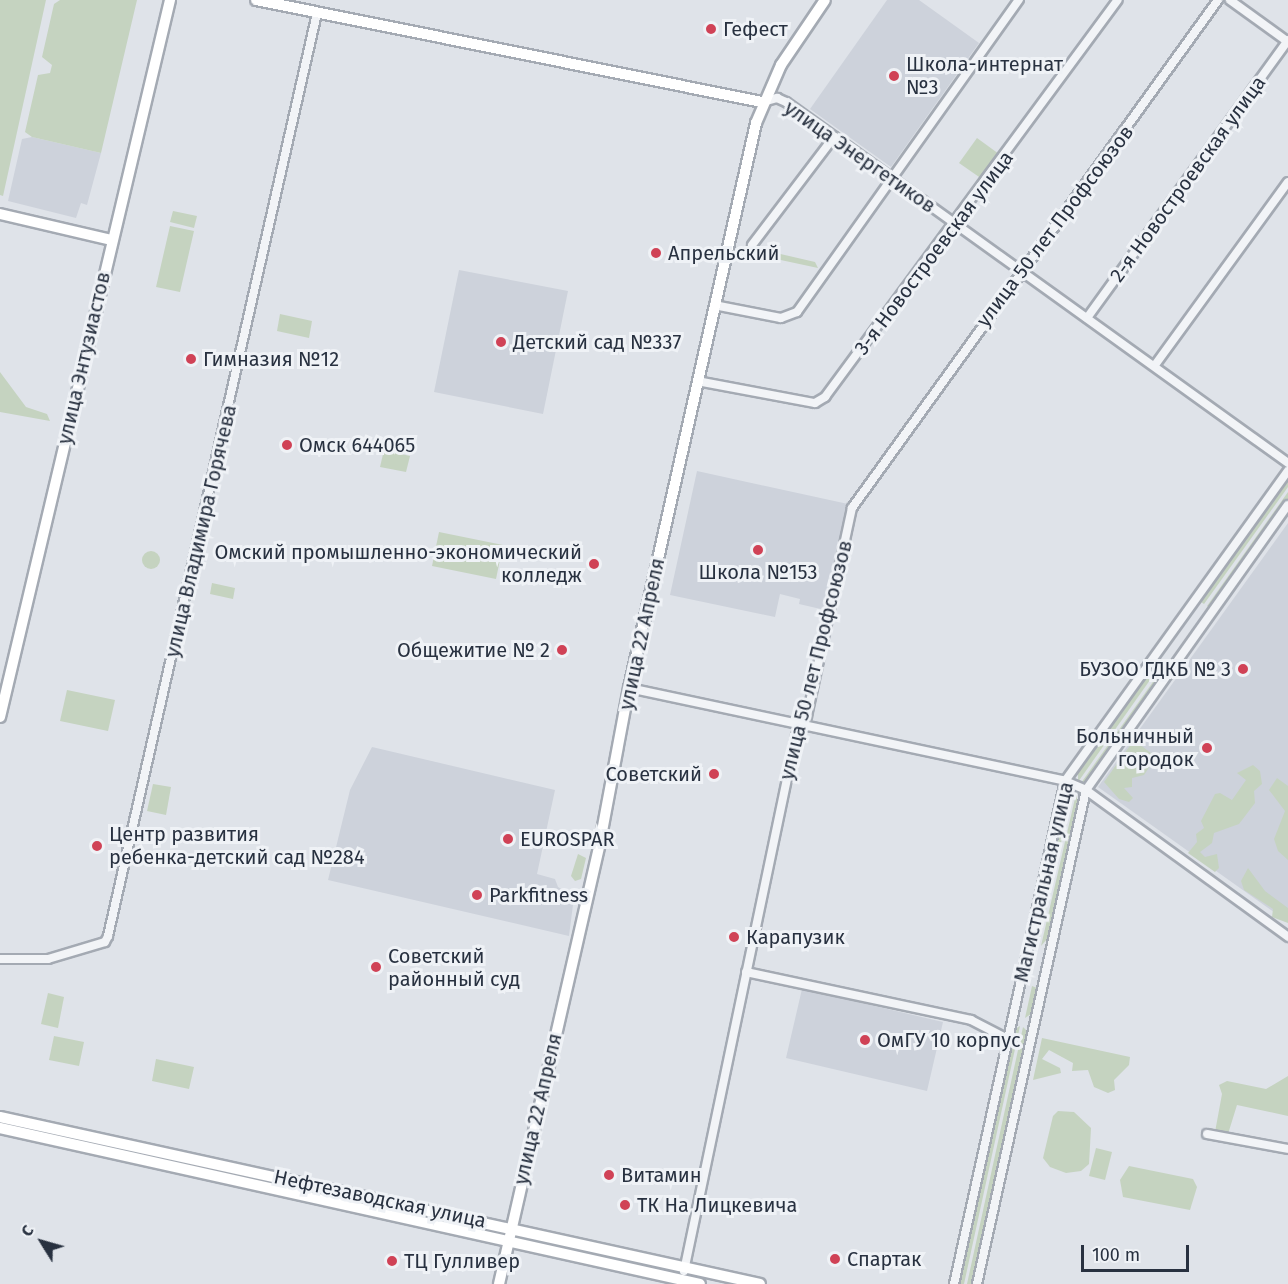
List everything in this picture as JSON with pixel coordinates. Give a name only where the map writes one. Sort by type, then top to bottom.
[{"type":"main road","name":"улица Энтузиастов","points":[[0,717],[170,0]]},
{"type":"main road","name":"улица Энергетиков","points":[[256,0],[762,102]]},
{"type":"main road","name":"улица 22 Апреля","points":[[499,1284],[603,826],[629,688],[697,381],[762,102],[781,65],[825,0]]},
{"type":"main road","points":[[0,214],[112,240]]},
{"type":"main road","name":"Нефтезаводская улица","points":[[0,1117],[527,1230],[760,1284]]},
{"type":"main road","name":"Нефтезаводская улица","points":[[0,1128],[524,1243],[682,1282],[700,1284]]},
{"type":"main road","points":[[497,1224],[514,1212],[527,1230]]},
{"type":"main road","points":[[496,1238],[505,1257]]},
{"type":"main road","points":[[505,1257],[511,1247],[524,1243]]},
{"type":"street","points":[[714,305],[781,318],[797,312],[1019,0]]},
{"type":"street","name":"3-я Новостроевская улица","points":[[697,381],[820,401],[954,224],[1118,0]]},
{"type":"street","name":"улица 50 лет Профсоюзов","points":[[682,1282],[800,726],[807,716],[854,503],[1218,0]]},
{"type":"street","points":[[1230,0],[1288,41]]},
{"type":"street","name":"улица Владимира Горячева","points":[[0,959],[48,959],[105,942],[108,936],[318,13]]},
{"type":"street","name":"2-я Новостроевская улица","points":[[1088,318],[1288,41]]},
{"type":"street","name":"улица Энергетиков","points":[[762,102],[777,98],[786,102],[954,224],[1155,365],[1288,463]]},
{"type":"street","points":[[752,245],[834,137]]},
{"type":"street","points":[[1155,365],[1288,182]]},
{"type":"street","name":"Магистральная улица","points":[[954,1284],[1065,781],[1288,471]]},
{"type":"street","name":"Магистральная улица","points":[[977,1284],[1086,790],[1288,505]]},
{"type":"street","points":[[629,688],[1065,781],[1086,790],[1288,937]]},
{"type":"street","points":[[746,972],[971,1020],[1008,1039]]},
{"type":"street","points":[[1207,1134],[1288,1149]]},
{"type":"shaded area","name":"Школа-интернат №3","points":[[887,0],[919,0],[979,43],[891,167],[810,109]]},
{"type":"shaded area","points":[[32,137],[101,153],[87,205],[81,203],[76,218],[8,201],[22,139]]},
{"type":"shaded area","name":"Детский сад №337","points":[[459,270],[568,291],[543,414],[434,392]]},
{"type":"shaded area","name":"Школа №153","points":[[697,471],[848,504],[825,610],[799,604],[800,599],[780,594],[775,617],[670,595]]},
{"type":"shaded area","name":"Больничный городок","points":[[1288,523],[1288,922],[1098,787]]},
{"type":"shaded area","points":[[372,747],[555,790],[537,874],[555,879],[558,887],[574,897],[569,936],[328,880],[350,790]]},
{"type":"shaded area","name":"ОмГУ 10 корпус","points":[[802,989],[943,1022],[927,1091],[786,1058]]},
{"type":"green space","points":[[0,0],[46,0],[3,196],[0,195]]},
{"type":"green space","points":[[60,0],[137,0],[101,153],[32,137],[25,132],[38,75],[50,73],[52,65],[42,57],[54,4]]},
{"type":"green space","points":[[977,138],[999,154],[982,179],[959,163]]},
{"type":"green space","points":[[173,211],[197,216],[194,228],[170,222]]},
{"type":"green space","points":[[170,226],[194,231],[180,292],[156,287]]},
{"type":"green space","points":[[759,249],[815,262],[818,268],[757,255]]},
{"type":"green space","points":[[280,314],[312,321],[309,338],[277,331]]},
{"type":"green space","points":[[0,372],[26,407],[47,414],[50,421],[0,412]]},
{"type":"green space","points":[[384,450],[410,456],[406,472],[380,467]]},
{"type":"green space","points":[[1288,481],[1288,487],[1204,604],[1201,602],[1209,590]]},
{"type":"green space","points":[[1288,492],[1288,499],[1210,608],[1207,606]]},
{"type":"green space","points":[[439,532],[503,545],[496,579],[432,566]]},
{"type":"green space","points":[[151,551],[157,554],[160,560],[157,566],[151,569],[145,566],[142,560],[145,554]]},
{"type":"green space","points":[[212,583],[235,588],[233,599],[210,594]]},
{"type":"green space","points":[[1162,663],[1078,782],[1078,773],[1156,664]]},
{"type":"green space","points":[[1165,665],[1166,670],[1086,782],[1081,783]]},
{"type":"green space","points":[[67,690],[115,700],[108,731],[60,721]]},
{"type":"green space","points":[[1134,740],[1156,757],[1144,775],[1132,778],[1132,787],[1124,788],[1133,798],[1129,802],[1119,799],[1104,782]]},
{"type":"green space","points":[[1253,765],[1260,771],[1262,784],[1254,791],[1255,803],[1239,824],[1214,833],[1212,843],[1200,852],[1205,857],[1217,854],[1219,868],[1215,872],[1188,853],[1197,842],[1196,834],[1204,828],[1201,821],[1215,794],[1220,793],[1232,800],[1246,780],[1237,773]]},
{"type":"green space","points":[[1277,778],[1288,786],[1288,860],[1278,851],[1274,839],[1285,811],[1269,790]]},
{"type":"green space","points":[[153,784],[171,787],[166,815],[147,811]]},
{"type":"green space","points":[[1073,793],[1038,946],[1036,937],[1068,796]]},
{"type":"green space","points":[[1076,794],[1078,802],[1048,938],[1041,946]]},
{"type":"green space","points":[[578,854],[586,858],[581,879],[575,881],[571,876]]},
{"type":"green space","points":[[1248,868],[1265,891],[1288,908],[1288,923],[1272,917],[1273,909],[1244,890],[1241,881]]},
{"type":"green space","points":[[1032,986],[1037,988],[1031,1014],[1025,1018]]},
{"type":"green space","points":[[48,993],[64,997],[58,1028],[41,1024]]},
{"type":"green space","points":[[1020,1026],[964,1284],[959,1284],[1015,1029]]},
{"type":"green space","points":[[1023,1027],[1027,1031],[972,1284],[967,1284]]},
{"type":"green space","points":[[54,1036],[84,1042],[79,1066],[49,1060]]},
{"type":"green space","points":[[1042,1038],[1130,1057],[1129,1065],[1114,1080],[1115,1090],[1108,1093],[1094,1087],[1088,1070],[1072,1071],[1073,1063],[1049,1050],[1042,1059],[1060,1068],[1061,1073],[1033,1080]]},
{"type":"green space","points":[[156,1059],[194,1067],[189,1089],[152,1081]]},
{"type":"green space","points":[[1288,1076],[1288,1116],[1237,1105],[1228,1134],[1215,1132],[1222,1094],[1219,1085],[1227,1081],[1266,1089]]},
{"type":"green space","points":[[1058,1111],[1074,1112],[1091,1128],[1089,1164],[1081,1171],[1066,1173],[1050,1167],[1043,1158],[1053,1116]]},
{"type":"green space","points":[[1096,1148],[1112,1152],[1105,1180],[1089,1176]]},
{"type":"green space","points":[[1129,1166],[1193,1179],[1197,1187],[1190,1210],[1123,1197],[1120,1180]]},
{"type":"place","name":"Гефест","points":[[711,29]]},
{"type":"place","name":"Школа-интернат №3","points":[[894,76]]},
{"type":"place","name":"Апрельский","points":[[656,253]]},
{"type":"place","name":"Детский сад №337","points":[[501,342]]},
{"type":"place","name":"Гимназия №12","points":[[191,359]]},
{"type":"place","name":"Омск 644065","points":[[287,445]]},
{"type":"place","name":"Школа №153","points":[[758,550]]},
{"type":"place","name":"Омский промышленно-экономический колледж","points":[[594,564]]},
{"type":"place","name":"Общежитие № 2","points":[[562,650]]},
{"type":"place","name":"БУЗОО ГДКБ № 3","points":[[1243,669]]},
{"type":"place","name":"Больничный городок","points":[[1207,748]]},
{"type":"place","name":"Советский","points":[[714,774]]},
{"type":"place","name":"EUROSPAR","points":[[508,839]]},
{"type":"place","name":"Центр развития ребенка-детский сад №284","points":[[97,846]]},
{"type":"place","name":"Parkfitness","points":[[477,895]]},
{"type":"place","name":"Карапузик","points":[[734,937]]},
{"type":"place","name":"Советский районный суд","points":[[376,967]]},
{"type":"place","name":"ОмГУ 10 корпус","points":[[865,1040]]},
{"type":"place","name":"Витамин","points":[[609,1175]]},
{"type":"place","name":"ТК На Лицкевича","points":[[625,1205]]},
{"type":"place","name":"Спартак","points":[[835,1259]]},
{"type":"place","name":"ТЦ Гулливер","points":[[392,1261]]}]
